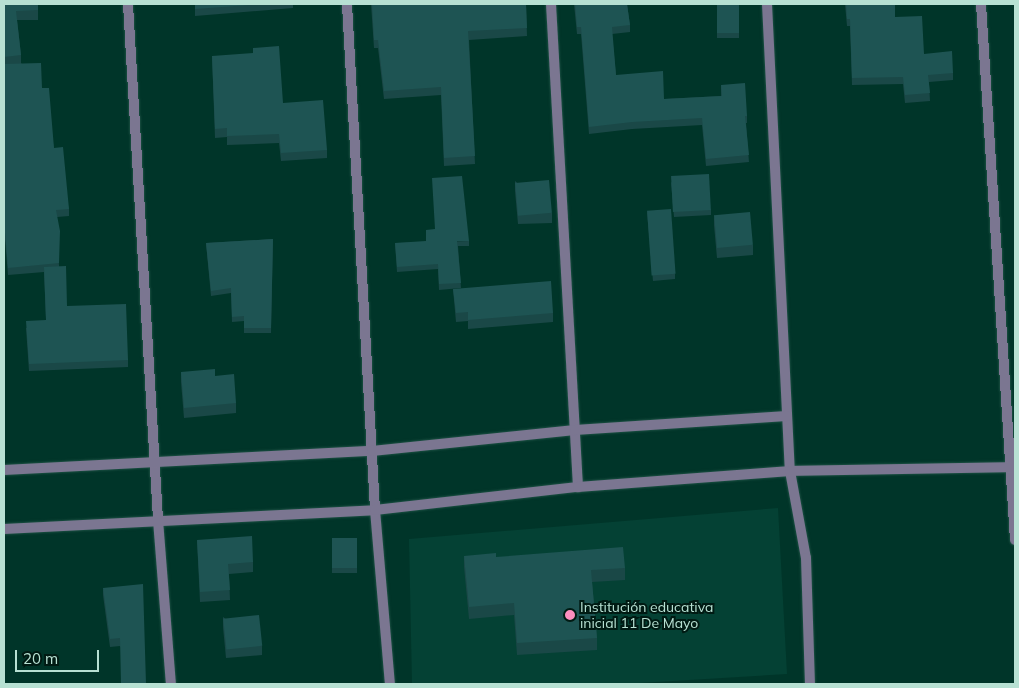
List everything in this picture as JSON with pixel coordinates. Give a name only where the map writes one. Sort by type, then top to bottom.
[{"type":"street","points":[[128,4],[158,520],[171,684]]},
{"type":"street","points":[[347,4],[375,510],[390,684]]},
{"type":"street","points":[[551,4],[578,487]]},
{"type":"street","points":[[767,4],[790,471],[806,558],[810,684]]},
{"type":"street","points":[[981,4],[1012,467],[1015,540]]},
{"type":"street","points":[[4,470],[372,451],[575,430],[787,416]]},
{"type":"street","points":[[4,529],[375,510],[578,487],[790,471],[1012,467]]},
{"type":"shaded area","points":[[778,508],[787,674],[623,684],[412,684],[409,539]]},
{"type":"building","points":[[4,4],[38,4],[38,10],[16,11],[21,55],[4,57]]},
{"type":"building","points":[[195,4],[264,4],[195,9]]},
{"type":"building","points":[[372,4],[526,4],[527,28],[468,31],[475,156],[444,158],[441,87],[384,91],[378,40],[374,40]]},
{"type":"building","points":[[575,4],[627,4],[630,25],[612,27],[616,75],[663,71],[664,99],[722,96],[721,85],[745,83],[747,116],[745,116],[749,155],[706,159],[702,118],[632,122],[589,127],[581,27],[577,27]]},
{"type":"building","points":[[717,4],[739,4],[739,33],[717,33]]},
{"type":"building","points":[[846,4],[895,4],[895,17],[922,16],[924,54],[952,51],[953,73],[928,75],[930,93],[905,95],[903,77],[852,78],[850,19],[847,19]]},
{"type":"building","points":[[279,46],[283,103],[323,100],[327,150],[281,153],[279,134],[227,136],[227,128],[215,129],[212,56],[253,53],[253,48]]},
{"type":"building","points":[[41,63],[42,88],[49,88],[54,148],[63,147],[69,209],[56,210],[60,231],[59,263],[8,268],[4,220],[4,64]]},
{"type":"building","points":[[709,174],[711,210],[673,212],[671,176]]},
{"type":"building","points":[[462,176],[469,241],[457,241],[461,283],[439,284],[438,264],[397,267],[395,243],[426,241],[426,230],[435,229],[432,178]]},
{"type":"building","points":[[549,180],[552,213],[518,216],[515,183]]},
{"type":"building","points":[[671,209],[676,274],[652,276],[647,211]]},
{"type":"building","points":[[750,212],[753,245],[717,248],[714,215]]},
{"type":"building","points":[[273,239],[271,328],[244,328],[244,316],[232,317],[231,288],[211,291],[206,243]]},
{"type":"building","points":[[66,266],[67,306],[126,304],[128,360],[29,364],[26,321],[46,320],[44,267]]},
{"type":"building","points":[[551,281],[553,313],[468,320],[468,312],[456,313],[453,289]]},
{"type":"building","points":[[215,369],[215,376],[234,374],[236,403],[184,408],[181,372]]},
{"type":"building","points":[[252,536],[253,562],[228,564],[230,590],[200,592],[197,540]]},
{"type":"building","points":[[332,538],[357,538],[357,568],[332,568]]},
{"type":"building","points":[[623,547],[625,568],[591,570],[597,638],[517,643],[514,603],[469,607],[464,556],[496,553],[496,557]]},
{"type":"building","points":[[143,584],[146,684],[121,684],[120,638],[110,639],[103,588]]},
{"type":"building","points":[[259,615],[262,646],[226,650],[223,619]]},
{"type":"place","name":"Institución educativa inicial 11 De Mayo","points":[[570,615]]}]
